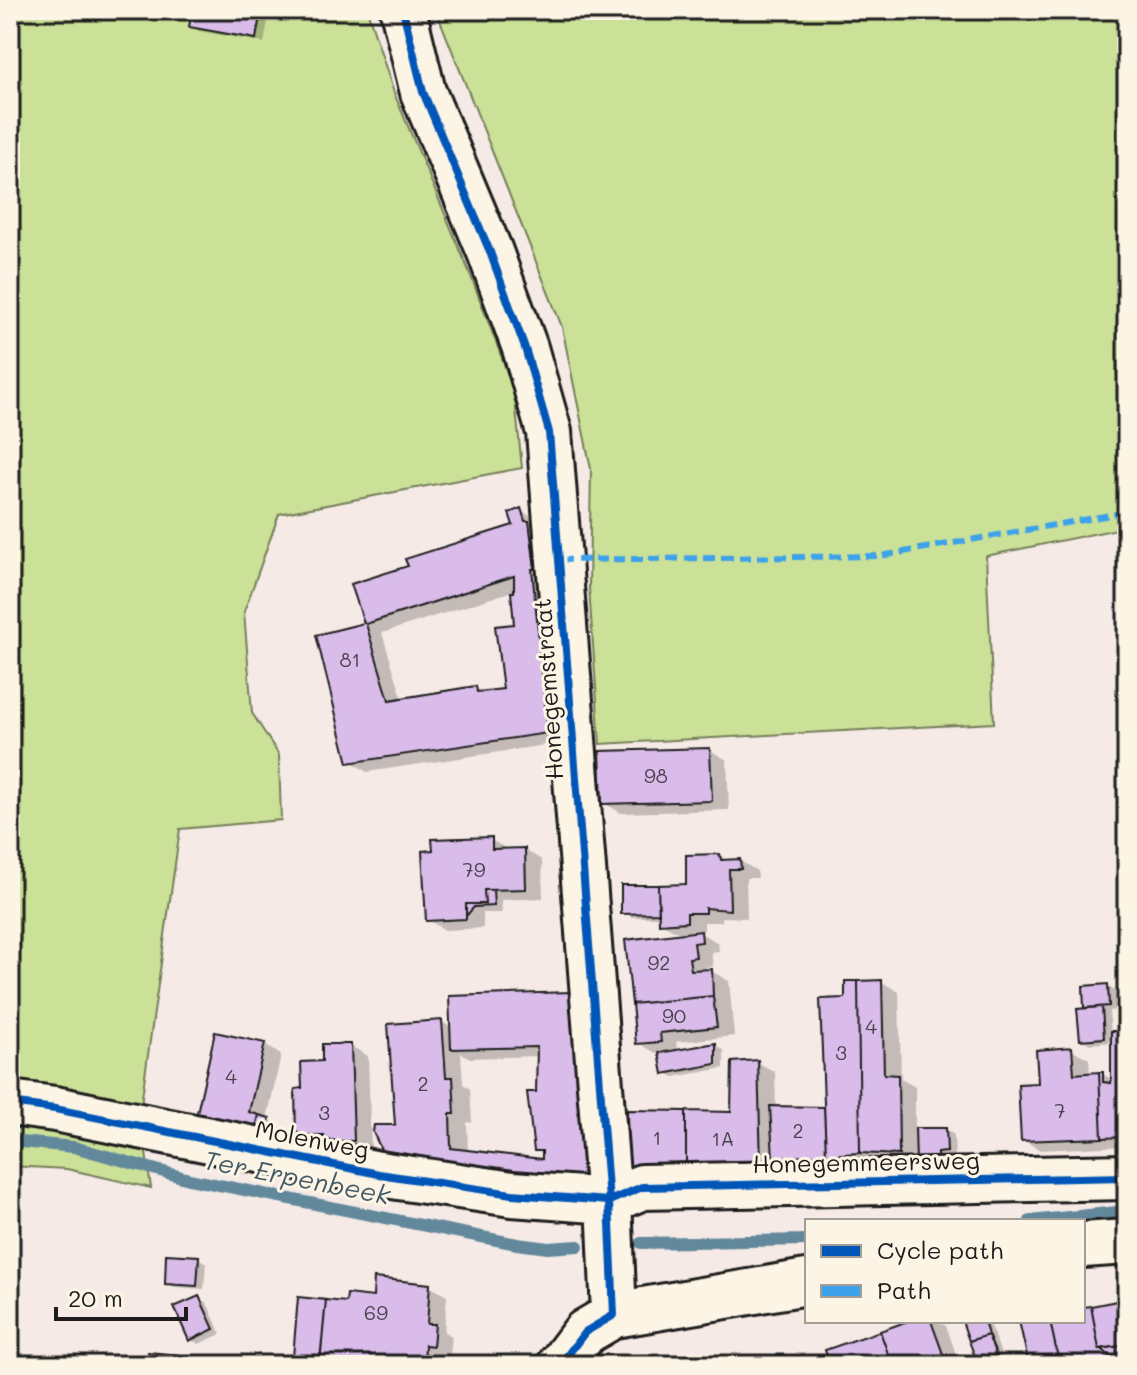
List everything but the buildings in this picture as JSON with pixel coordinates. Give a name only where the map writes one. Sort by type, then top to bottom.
[{"type":"street","name":"Honegemstraat","points":[[403,10],[423,92],[490,252],[525,348],[549,432],[609,1201],[614,1315]]},
{"type":"street","name":"Molenweg","points":[[10,1103],[55,1109],[379,1174],[512,1194],[609,1201]]},
{"type":"street","name":"Honegemmeersweg","points":[[609,1201],[642,1187],[1127,1177]]},
{"type":"street","points":[[1085,1245],[1127,1242]]},
{"type":"street","points":[[560,1365],[585,1332],[614,1315],[805,1282]]},
{"type":"green space","points":[[10,10],[367,10],[394,93],[469,271],[514,390],[522,468],[279,514],[244,612],[252,713],[279,755],[281,820],[180,829],[140,1111],[151,1188],[67,1169],[10,1166]]},
{"type":"green space","points":[[436,10],[1127,10],[1127,527],[986,556],[994,723],[600,744],[589,588],[591,469],[562,327]]},
{"type":"waterway","name":"Ter Erpenbeek","points":[[10,1141],[74,1147],[189,1179],[517,1244],[548,1248],[578,1246]]},
{"type":"waterway","name":"Ter Erpenbeek","points":[[1049,1219],[1127,1211]]},
{"type":"waterway","name":"Ter Erpenbeek","points":[[641,1243],[805,1240]]},
{"type":"marked path","points":[[559,560],[881,556],[1127,512]]},
{"type":"cycle path","points":[[403,10],[423,92],[490,252],[525,348],[549,432],[609,1201],[614,1315],[585,1332],[560,1365]]},
{"type":"cycle path","points":[[10,1103],[55,1109],[379,1174],[512,1194],[609,1201],[642,1187],[1127,1177]]}]
